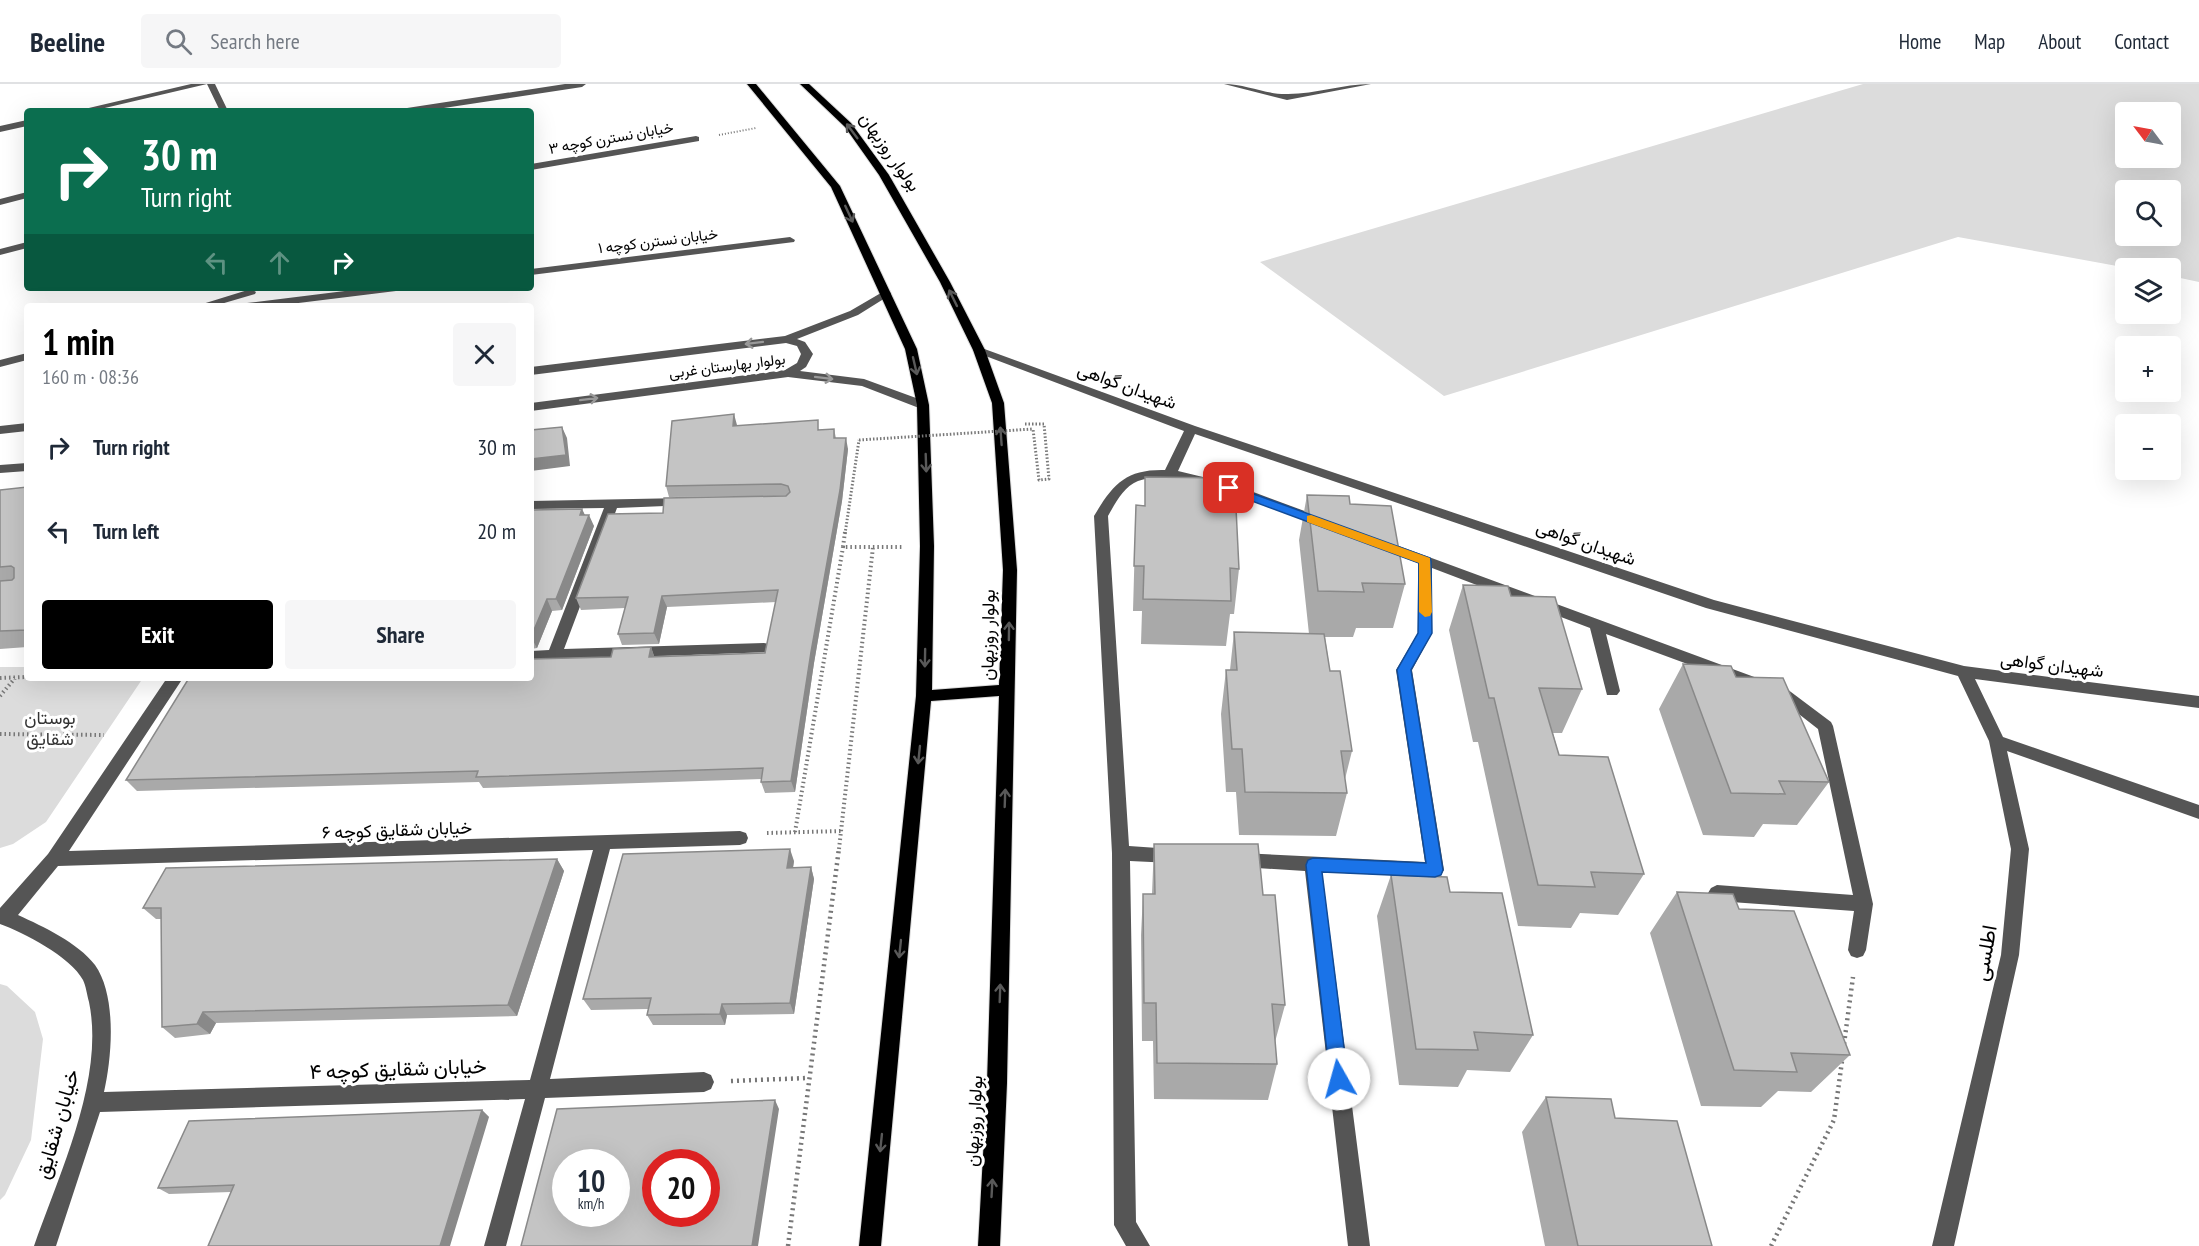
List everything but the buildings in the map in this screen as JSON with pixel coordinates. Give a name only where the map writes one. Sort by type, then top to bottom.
[{"type":"main road","points":[[751,84],[835,186],[911,349],[923,405],[927,546],[924,696],[870,1246]]},
{"type":"main road","name":"بولوار روزبهان","points":[[804,84],[848,125],[884,175],[929,251],[979,350],[998,403],[1010,570],[997,1083],[989,1246]]},
{"type":"main road","points":[[924,696],[1008,690]]},
{"type":"street","points":[[94,108],[203,84]]},
{"type":"street","points":[[211,84],[223,108]]},
{"type":"street","points":[[426,108],[582,84]]},
{"type":"street","points":[[1228,84],[1287,97],[1367,84]]},
{"type":"street","points":[[0,129],[24,124]]},
{"type":"street","name":"خیابان نسترن کوچه ۳","points":[[534,166],[696,139]]},
{"type":"street","points":[[0,202],[24,196]]},
{"type":"street","name":"خیابان نسترن کوچه ۱","points":[[534,272],[790,240]]},
{"type":"street","points":[[0,252],[24,246]]},
{"type":"street","points":[[211,303],[249,291]]},
{"type":"street","points":[[271,303],[371,291]]},
{"type":"street","name":"بولوار بهارستان غربی","points":[[534,371],[787,339],[854,313],[886,293]]},
{"type":"street","points":[[787,339],[801,344],[807,354],[802,364],[788,373]]},
{"type":"street","name":"شهیدان گواهی","points":[[979,350],[1191,429],[1711,604],[1964,672],[2199,702]]},
{"type":"street","points":[[0,364],[24,357]]},
{"type":"street","name":"بولوار بهارستان غربی","points":[[534,407],[788,373],[864,383],[923,405]]},
{"type":"street","points":[[0,430],[24,427]]},
{"type":"street","points":[[1170,474],[1191,429]]},
{"type":"street","points":[[0,469],[24,467]]},
{"type":"street","points":[[1139,1246],[1125,1225],[1121,853],[1101,516],[1114,494],[1134,478],[1170,474],[1207,480],[1338,529]]},
{"type":"street","points":[[534,505],[692,502]]},
{"type":"street","points":[[554,656],[612,503]]},
{"type":"street","points":[[1360,537],[1782,693],[1825,726],[1864,904],[1857,950]]},
{"type":"street","points":[[1223,859],[1435,870],[1404,670],[1425,633],[1425,561]]},
{"type":"street","points":[[1597,625],[1612,691]]},
{"type":"street","points":[[534,656],[764,648]]},
{"type":"street","name":"اطلسی","points":[[1943,1246],[2010,955],[2020,849],[1997,741],[1964,672]]},
{"type":"street","name":"خیابان شقایق","points":[[45,1246],[93,1102],[103,1035],[93,977],[58,944],[3,916],[54,860],[173,681]]},
{"type":"street","points":[[1997,741],[2199,812]]},
{"type":"street","name":"خیابان شقایق کوچه ۶","points":[[54,860],[740,838]]},
{"type":"street","points":[[495,1246],[603,844]]},
{"type":"street","points":[[1121,853],[1189,857]]},
{"type":"street","points":[[1313,865],[1359,1246]]},
{"type":"street","points":[[1717,893],[1864,904]]},
{"type":"street","name":"خیابان شقایق کوچه ۴","points":[[93,1102],[704,1082]]},
{"type":"path","points":[[696,139],[757,128]]},
{"type":"path","points":[[795,832],[859,440],[1033,429],[1039,480],[1049,479],[1044,424],[1000,424]]},
{"type":"path","points":[[840,503],[850,503]]},
{"type":"path","points":[[788,1246],[841,831],[873,548],[843,547]]},
{"type":"path","points":[[815,647],[826,646]]},
{"type":"path","points":[[0,696],[15,677]]},
{"type":"path","points":[[0,678],[24,677]]},
{"type":"path","points":[[0,734],[137,736]]},
{"type":"path","points":[[740,838],[764,833],[841,831]]},
{"type":"path","points":[[1771,1246],[1834,1120],[1857,950]]},
{"type":"path","points":[[704,1082],[808,1078]]},
{"type":"green space","points":[[1863,84],[2199,84],[2199,282],[2181,278],[2181,258],[2115,258],[2115,266],[1958,237],[1444,396],[1260,262]]},
{"type":"green space","name":"بوستان شقایق","points":[[0,667],[24,667],[24,681],[141,681],[46,822],[13,844],[0,848]]},
{"type":"green space","points":[[0,984],[7,986],[35,1012],[43,1039],[31,1140],[5,1195],[0,1200]]},
{"type":"slow traffic","points":[[1311,519],[1425,561],[1425,612]]},
{"type":"route","points":[[1229,488],[1425,561],[1425,633],[1404,670],[1435,870],[1313,865],[1339,1079]]}]
